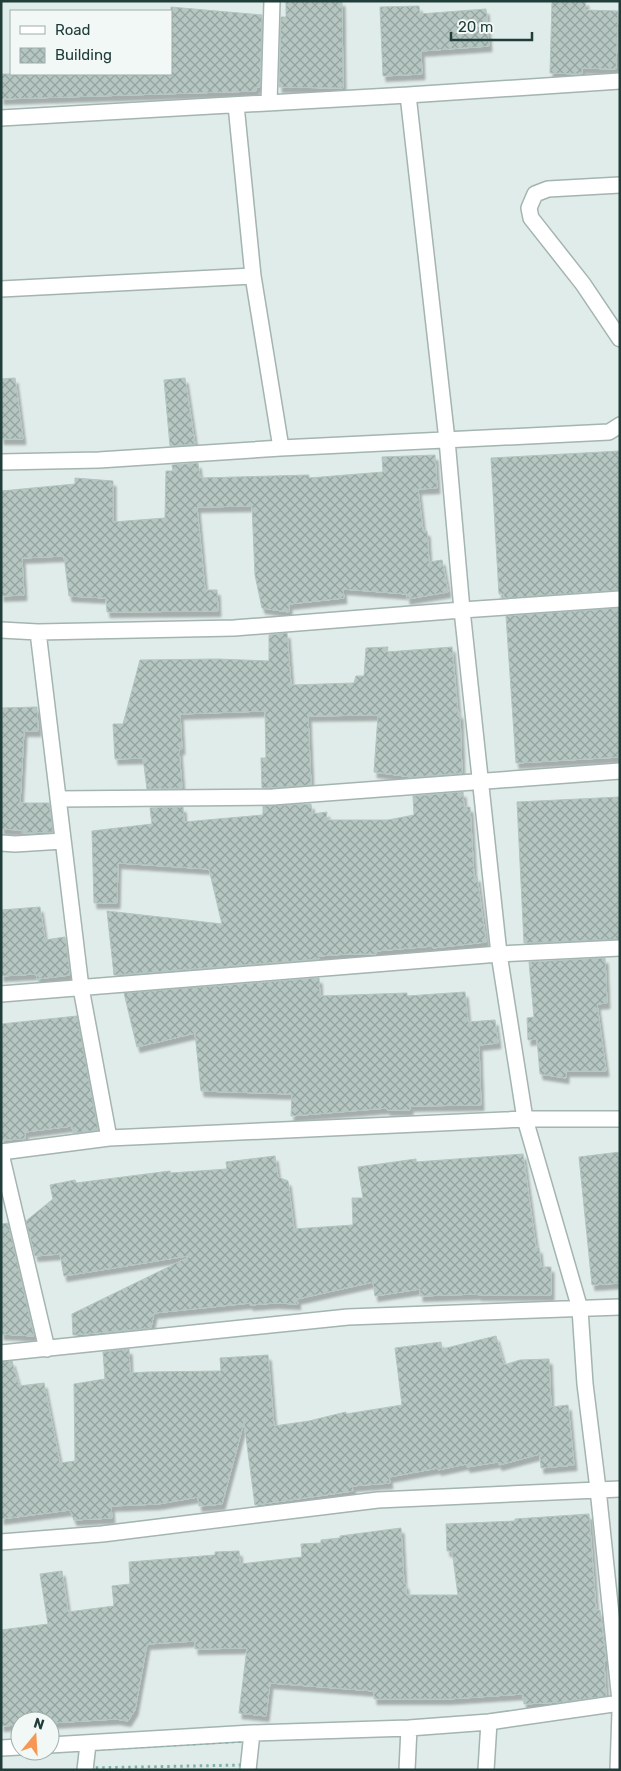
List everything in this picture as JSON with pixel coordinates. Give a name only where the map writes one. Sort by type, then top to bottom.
[{"type":"street","points":[[269,103],[272,1]]},
{"type":"street","points":[[1,118],[620,81]]},
{"type":"street","points":[[60,1745],[252,1733],[409,1728],[489,1722],[620,1702],[585,1384],[580,1309],[525,1119],[499,954],[462,610],[447,440],[408,95]]},
{"type":"street","points":[[236,105],[253,276],[281,448]]},
{"type":"street","points":[[620,186],[548,189],[536,194],[529,208],[531,218],[583,284],[620,339]]},
{"type":"street","points":[[1,289],[253,276]]},
{"type":"street","points":[[1,462],[99,460],[281,448],[608,432],[620,425]]},
{"type":"street","points":[[1,630],[38,632],[234,628],[620,599]]},
{"type":"street","points":[[38,632],[81,988],[109,1138]]},
{"type":"street","points":[[58,799],[274,797],[620,771]]},
{"type":"street","points":[[1,843],[63,841]]},
{"type":"street","points":[[1,994],[499,954],[620,948]]},
{"type":"street","points":[[47,1349],[1,1153],[109,1138],[525,1119],[620,1119]]},
{"type":"street","points":[[1,1354],[348,1317],[620,1308]]},
{"type":"street","points":[[1,1542],[102,1534],[378,1500],[620,1489]]},
{"type":"street","points":[[618,1770],[620,1711]]},
{"type":"street","points":[[486,1770],[489,1722]]},
{"type":"street","points":[[407,1770],[409,1728]]},
{"type":"street","points":[[248,1770],[252,1733]]},
{"type":"street","points":[[85,1770],[88,1744]]},
{"type":"building","points":[[286,1],[342,1],[343,88],[279,87],[281,17],[286,17]]},
{"type":"building","points":[[552,1],[586,1],[585,10],[618,11],[616,69],[582,68],[582,74],[550,73]]},
{"type":"building","points":[[419,6],[420,14],[486,9],[489,46],[421,51],[422,74],[383,76],[380,7]]},
{"type":"building","points":[[171,7],[262,15],[260,87],[256,87],[256,91],[1,99],[1,74],[172,75]]},
{"type":"building","points":[[15,378],[23,439],[1,439],[1,379]]},
{"type":"building","points":[[185,378],[195,444],[170,446],[164,380]]},
{"type":"building","points":[[620,451],[620,590],[504,598],[504,594],[499,594],[491,458]]},
{"type":"building","points":[[435,455],[437,488],[418,489],[423,531],[427,531],[429,562],[442,560],[448,592],[407,599],[407,594],[343,589],[344,598],[289,604],[289,612],[262,608],[255,575],[252,506],[197,507],[205,590],[217,590],[218,611],[107,612],[106,598],[69,596],[64,556],[22,558],[24,595],[1,596],[1,491],[75,484],[75,478],[113,481],[113,522],[165,518],[166,471],[173,471],[172,465],[198,463],[200,478],[309,475],[309,478],[383,472],[382,457]]},
{"type":"building","points":[[620,608],[620,757],[516,763],[506,616]]},
{"type":"building","points":[[287,633],[291,685],[354,683],[356,676],[364,676],[366,648],[388,647],[387,652],[452,647],[458,714],[460,713],[462,773],[412,777],[374,772],[378,715],[308,716],[311,785],[262,788],[261,758],[266,758],[265,711],[180,714],[182,749],[179,749],[182,788],[147,789],[143,758],[115,759],[113,724],[123,724],[140,660],[217,659],[269,661],[269,635]]},
{"type":"building","points":[[37,707],[38,731],[24,731],[20,803],[49,803],[53,832],[22,833],[21,830],[1,829],[1,708]]},
{"type":"building","points":[[463,792],[464,807],[470,807],[474,877],[477,876],[486,942],[433,948],[433,946],[376,951],[376,954],[318,956],[319,959],[114,975],[107,911],[222,924],[209,869],[118,863],[117,903],[94,903],[92,831],[152,824],[150,808],[183,807],[184,822],[263,815],[263,806],[311,804],[312,814],[327,812],[326,820],[388,820],[414,815],[413,796]]},
{"type":"building","points":[[620,797],[620,939],[524,943],[517,802]]},
{"type":"building","points":[[40,907],[45,940],[65,937],[70,975],[37,979],[36,974],[1,976],[1,910]]},
{"type":"building","points":[[605,958],[607,1003],[597,1004],[606,1071],[566,1071],[566,1078],[540,1074],[537,1039],[528,1040],[527,1018],[534,1017],[529,962]]},
{"type":"building","points":[[319,978],[320,996],[407,993],[407,996],[465,992],[468,1022],[495,1020],[498,1043],[479,1045],[481,1105],[410,1106],[410,1110],[387,1110],[387,1108],[291,1116],[292,1094],[201,1091],[195,1033],[137,1047],[124,993]]},
{"type":"building","points":[[77,1016],[98,1130],[73,1133],[72,1126],[25,1132],[25,1139],[1,1140],[1,1024]]},
{"type":"building","points":[[620,1152],[620,1283],[592,1285],[579,1157]]},
{"type":"building","points":[[523,1154],[536,1248],[539,1248],[541,1267],[551,1267],[551,1295],[478,1294],[420,1296],[420,1289],[375,1296],[373,1282],[297,1299],[298,1304],[250,1305],[250,1303],[154,1313],[151,1328],[73,1335],[72,1314],[193,1255],[64,1276],[60,1254],[35,1256],[26,1221],[53,1199],[50,1185],[75,1180],[76,1183],[170,1171],[171,1173],[227,1169],[226,1162],[275,1156],[278,1177],[288,1181],[294,1229],[353,1225],[352,1198],[363,1198],[358,1167],[416,1159],[416,1162]]},
{"type":"building","points":[[8,1223],[34,1336],[1,1334],[1,1224]]},
{"type":"building","points":[[496,1336],[504,1365],[520,1360],[549,1359],[551,1407],[568,1405],[574,1465],[541,1468],[540,1454],[499,1465],[498,1462],[467,1467],[466,1464],[438,1470],[438,1468],[389,1477],[390,1483],[352,1486],[353,1491],[255,1505],[244,1422],[222,1504],[199,1506],[198,1497],[158,1504],[111,1506],[112,1518],[74,1520],[70,1510],[1,1519],[1,1362],[12,1361],[19,1386],[44,1383],[60,1463],[75,1461],[74,1384],[105,1379],[103,1352],[129,1349],[130,1373],[221,1371],[220,1358],[268,1355],[274,1426],[309,1421],[346,1412],[346,1414],[402,1405],[395,1348],[441,1342],[442,1349]]},
{"type":"building","points":[[589,1514],[596,1610],[600,1610],[606,1661],[604,1662],[606,1696],[562,1702],[524,1704],[523,1694],[448,1699],[374,1699],[374,1691],[270,1683],[266,1716],[239,1713],[247,1648],[195,1649],[195,1641],[147,1644],[135,1710],[128,1721],[116,1719],[60,1722],[60,1711],[10,1711],[10,1726],[1,1726],[1,1630],[48,1624],[40,1574],[62,1571],[68,1612],[114,1606],[112,1586],[130,1584],[129,1562],[215,1555],[215,1552],[239,1551],[240,1564],[302,1557],[301,1544],[321,1543],[321,1540],[340,1538],[340,1536],[401,1528],[406,1595],[458,1595],[452,1551],[447,1551],[446,1524],[515,1521],[515,1519]]}]
